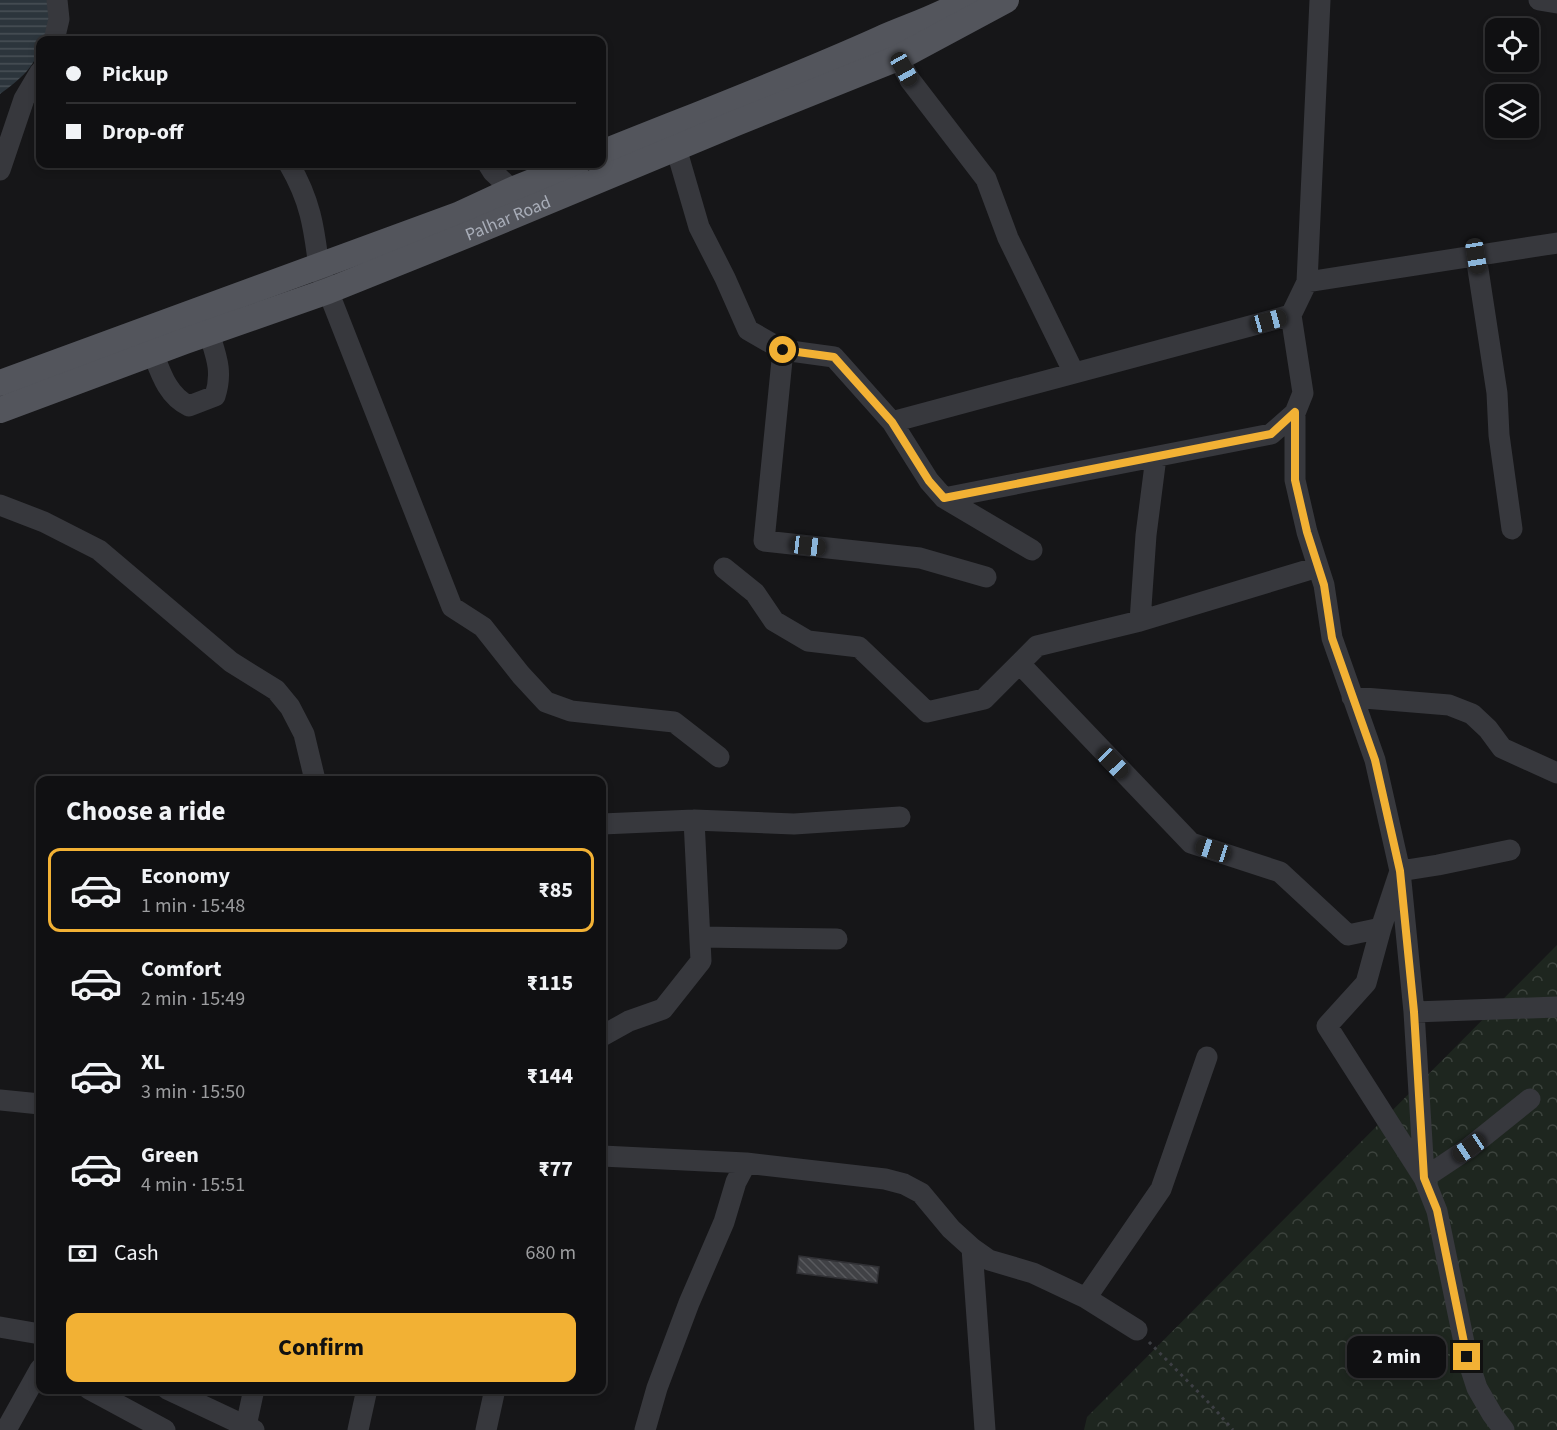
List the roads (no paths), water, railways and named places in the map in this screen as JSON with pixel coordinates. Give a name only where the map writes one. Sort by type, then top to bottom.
[{"type":"main road","points":[[606,151],[826,64],[952,10],[967,0]]},
{"type":"main road","name":"Palhar Road","points":[[0,410],[328,291],[898,58],[1006,0]]},
{"type":"main road","name":"Palhar Road","points":[[0,383],[319,268],[458,215],[567,168]]},
{"type":"street","points":[[55,36],[59,19],[57,0]]},
{"type":"street","points":[[1320,0],[1307,282],[1291,315],[1303,393],[1295,412],[1295,480],[1307,532],[1324,585],[1332,638],[1375,760],[1400,871],[1414,1012],[1424,1178]]},
{"type":"street","points":[[1539,0],[1557,3]]},
{"type":"street","points":[[898,58],[910,80],[986,179],[1008,238],[1074,373]]},
{"type":"street","points":[[0,170],[24,99],[36,79]]},
{"type":"street","points":[[676,148],[699,227],[748,330],[783,350],[834,357],[892,422],[929,481],[944,498],[1032,550]]},
{"type":"street","points":[[291,168],[306,196],[313,223],[319,268],[452,607],[483,627],[546,702],[572,711],[674,722],[719,757]]},
{"type":"street","points":[[490,168],[512,190]]},
{"type":"street","points":[[1307,282],[1557,243]]},
{"type":"street","points":[[1476,256],[1497,393],[1499,435],[1512,529]]},
{"type":"street","points":[[892,422],[1291,315]]},
{"type":"street","points":[[153,353],[173,395],[189,406],[215,396],[219,385],[220,374],[209,333]]},
{"type":"street","points":[[783,350],[764,541],[920,558],[987,577]]},
{"type":"street","points":[[944,498],[1271,434],[1295,412]]},
{"type":"street","points":[[1140,621],[1146,535],[1156,457]]},
{"type":"street","points":[[0,504],[44,522],[99,550],[231,662],[276,690],[290,707],[304,734],[314,776]]},
{"type":"street","points":[[724,567],[755,593],[774,621],[808,641],[859,647],[927,712],[984,699],[1037,646],[1140,621],[1318,567]]},
{"type":"street","points":[[1020,664],[1191,843],[1280,872],[1348,935],[1381,928]]},
{"type":"street","points":[[1352,697],[1449,705],[1472,714],[1488,729],[1502,748],[1557,773]]},
{"type":"street","points":[[606,824],[694,820],[794,824],[900,817]]},
{"type":"street","points":[[606,1034],[629,1021],[663,1009],[701,961],[694,820]]},
{"type":"street","points":[[1400,871],[1510,849]]},
{"type":"street","points":[[1400,871],[1366,983],[1327,1026],[1424,1178],[1437,1210],[1467,1357],[1477,1388],[1504,1430]]},
{"type":"street","points":[[701,938],[837,939]]},
{"type":"street","points":[[1414,1012],[1557,1007]]},
{"type":"street","points":[[1086,1298],[1161,1189],[1207,1057]]},
{"type":"street","points":[[1424,1178],[1469,1148],[1530,1099]]},
{"type":"street","points":[[0,1100],[36,1104]]},
{"type":"street","points":[[606,1156],[746,1163],[885,1179],[904,1184],[921,1193],[951,1229],[989,1260],[1033,1273],[1086,1298],[1137,1330]]},
{"type":"street","points":[[645,1430],[657,1388],[688,1304],[724,1222],[736,1182],[746,1163]]},
{"type":"street","points":[[972,1248],[985,1430]]},
{"type":"street","points":[[0,1327],[36,1333]]},
{"type":"street","points":[[6,1430],[36,1376]]},
{"type":"street","points":[[99,1394],[165,1430]]},
{"type":"street","points":[[182,1394],[250,1428],[253,1394]]},
{"type":"street","points":[[358,1430],[366,1394]]},
{"type":"street","points":[[486,1430],[494,1394]]}]
